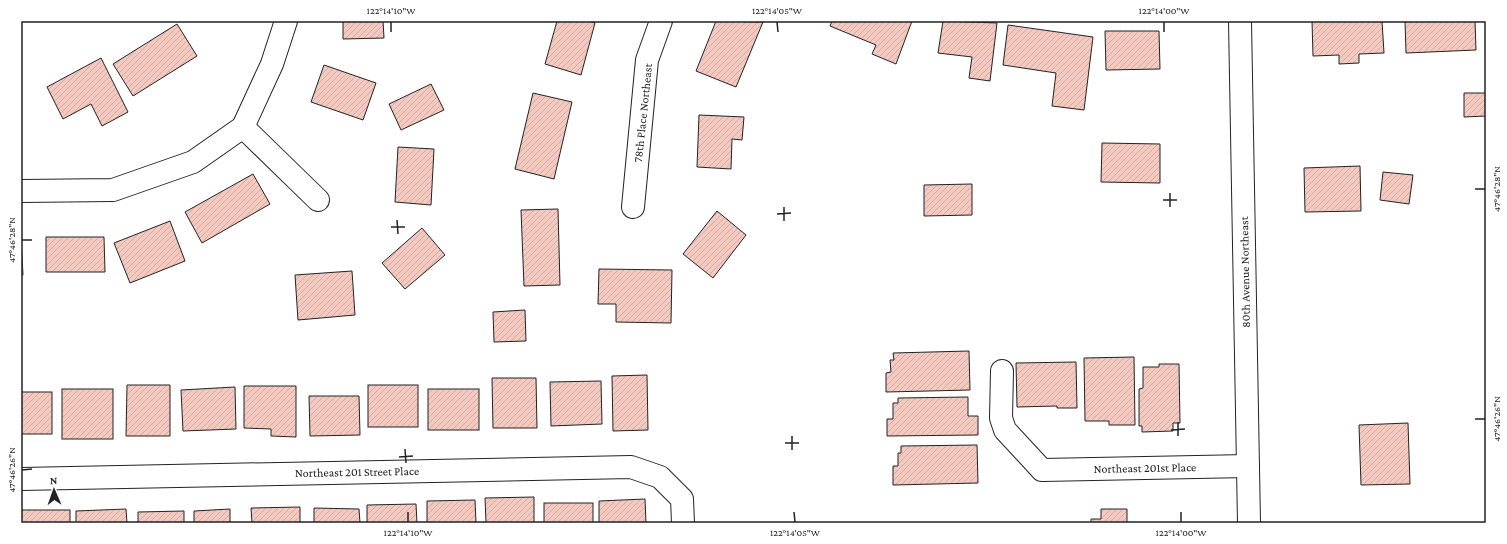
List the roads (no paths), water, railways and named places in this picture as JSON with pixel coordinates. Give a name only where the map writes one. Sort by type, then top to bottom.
[{"type":"street","points":[[21,191],[113,190],[192,162],[243,127],[272,64],[286,21]]},
{"type":"street","name":"78th Place Northeast","points":[[633,207],[648,60],[661,21]]},
{"type":"street","name":"80th Avenue Northeast","points":[[1240,21],[1249,523]]},
{"type":"street","points":[[243,127],[318,200]]},
{"type":"street","name":"Northeast 201st Place","points":[[1002,371],[1001,418],[1005,430],[1042,470],[1248,466]]},
{"type":"street","name":"Northeast 201 Street Place","points":[[21,479],[631,467],[660,477],[682,499],[683,523]]}]
